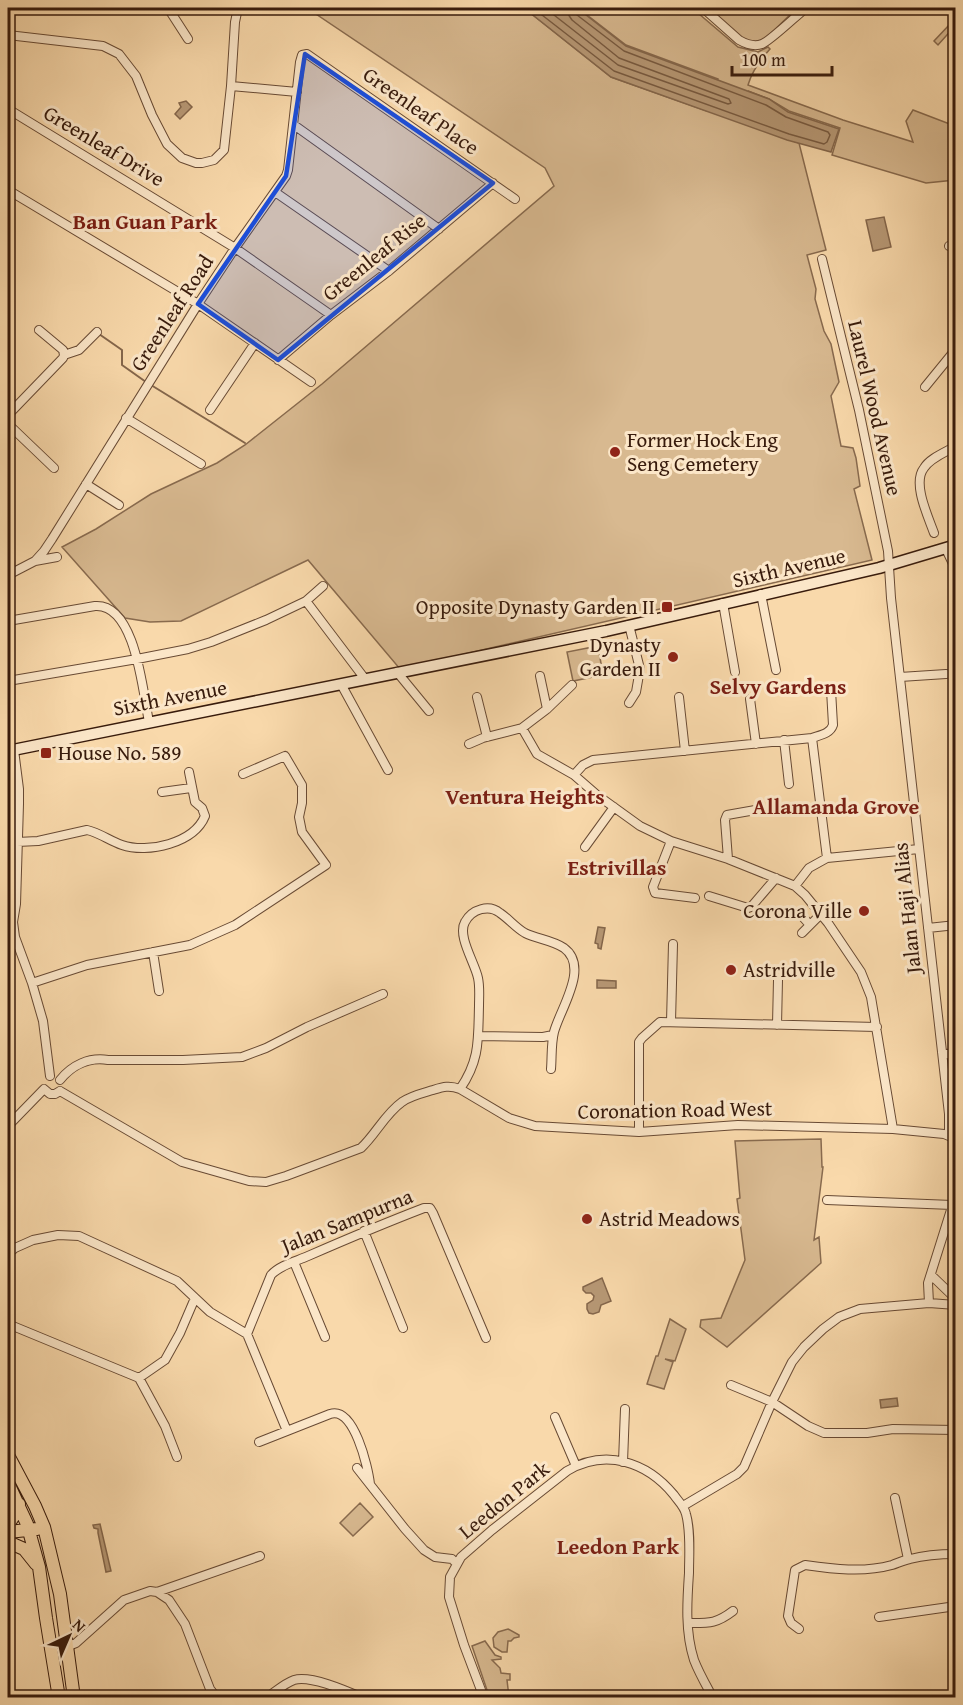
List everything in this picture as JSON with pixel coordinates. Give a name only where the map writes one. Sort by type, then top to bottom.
[{"type":"main road","name":"Sixth Avenue","points":[[11,750],[629,625],[888,565],[951,547]]},
{"type":"main road","points":[[8,1455],[35,1506],[45,1532],[60,1594],[74,1698]]},
{"type":"main road","points":[[8,1483],[30,1534],[39,1567],[59,1698]]},
{"type":"main road","points":[[8,1525],[18,1504]]},
{"type":"main road","points":[[8,1532],[30,1534]]},
{"type":"main road","points":[[8,1541],[45,1532]]},
{"type":"main road","points":[[8,1541],[24,1549],[39,1567]]},
{"type":"street","points":[[168,8],[188,39]]},
{"type":"street","points":[[8,35],[103,46],[119,54],[136,76],[167,144],[182,158],[196,163],[208,162],[214,160],[224,150],[238,8]]},
{"type":"street","points":[[703,8],[739,40],[749,45],[767,42],[806,8]]},
{"type":"street","name":"Greenleaf Road","points":[[34,561],[44,551],[198,304],[286,176],[294,125],[300,57],[307,54]]},
{"type":"street","name":"Greenleaf Place","points":[[307,54],[515,198]]},
{"type":"street","points":[[231,86],[297,92]]},
{"type":"street","name":"Greenleaf Drive","points":[[8,109],[235,248],[331,315]]},
{"type":"street","points":[[294,125],[439,228]]},
{"type":"street","name":"Greenleaf Rise","points":[[278,360],[331,315],[389,271],[493,183]]},
{"type":"street","points":[[8,190],[198,304],[311,382]]},
{"type":"street","points":[[275,192],[389,271]]},
{"type":"street","name":"Laurel Wood Avenue","points":[[822,259],[859,410],[888,551],[888,565]]},
{"type":"street","points":[[39,330],[63,350],[64,355]]},
{"type":"street","points":[[8,415],[64,355],[79,350],[97,332]]},
{"type":"street","points":[[210,410],[255,343]]},
{"type":"street","points":[[925,387],[956,349]]},
{"type":"street","points":[[126,418],[201,464]]},
{"type":"street","points":[[8,424],[54,468]]},
{"type":"street","points":[[934,533],[922,498],[920,474],[925,465],[956,446]]},
{"type":"street","points":[[86,484],[119,505]]},
{"type":"street","points":[[951,547],[956,570]]},
{"type":"street","points":[[8,575],[34,561],[57,557]]},
{"type":"street","name":"Jalan Haji Alias","points":[[888,565],[952,1137]]},
{"type":"street","points":[[8,681],[188,649],[266,620],[306,601],[323,586]]},
{"type":"street","points":[[761,594],[776,670]]},
{"type":"street","points":[[306,601],[365,679]]},
{"type":"street","points":[[723,603],[735,672]]},
{"type":"street","points":[[8,621],[102,605],[112,611],[127,628],[137,659],[149,722]]},
{"type":"street","points":[[629,625],[640,669],[636,692],[629,703]]},
{"type":"street","points":[[397,672],[429,711]]},
{"type":"street","points":[[900,677],[946,674]]},
{"type":"street","points":[[540,676],[547,709]]},
{"type":"street","points":[[341,684],[388,770]]},
{"type":"street","points":[[469,744],[522,728],[547,709],[572,685]]},
{"type":"street","points":[[574,775],[583,765],[593,760],[812,738],[832,730],[831,690]]},
{"type":"street","points":[[477,697],[487,737]]},
{"type":"street","points":[[679,697],[685,751]]},
{"type":"street","points":[[750,699],[756,744]]},
{"type":"street","points":[[522,728],[537,754],[574,775],[640,826],[671,841],[728,859],[776,878],[795,886],[805,895],[861,972],[867,985],[877,1027],[893,1129]]},
{"type":"street","points":[[812,738],[827,858]]},
{"type":"street","points":[[784,740],[789,784]]},
{"type":"street","points":[[11,750],[19,789],[16,904],[13,922],[15,937],[43,1021],[50,1076]]},
{"type":"street","points":[[32,983],[87,965],[190,945],[235,925],[326,865],[302,832],[299,817],[302,785],[285,756],[243,774]]},
{"type":"street","points":[[17,843],[38,842],[87,830],[123,846],[143,849],[184,839],[199,827],[205,816],[202,808],[195,802],[189,772]]},
{"type":"street","points":[[162,792],[191,788]]},
{"type":"street","points":[[585,847],[614,807]]},
{"type":"street","points":[[728,859],[725,820],[727,815],[760,809]]},
{"type":"street","points":[[671,841],[653,890],[695,898]]},
{"type":"street","points":[[795,886],[809,868],[827,858],[919,849]]},
{"type":"street","points":[[709,896],[748,908],[754,905],[776,878]]},
{"type":"street","points":[[60,1091],[182,1162],[249,1181],[258,1182],[286,1176],[361,1148],[389,1114],[407,1099],[446,1086],[460,1089],[474,1065],[478,1036],[478,978],[464,938],[463,926],[477,910],[489,908],[497,910],[527,934],[563,947],[571,957],[574,965],[574,978],[553,1035],[552,1069]]},
{"type":"street","points":[[800,914],[810,925]]},
{"type":"street","points":[[802,933],[821,914]]},
{"type":"street","points":[[928,928],[956,925]]},
{"type":"street","points":[[671,1022],[673,944]]},
{"type":"street","points":[[153,952],[159,991]]},
{"type":"street","points":[[777,1025],[778,980]]},
{"type":"street","points":[[60,1080],[78,1064],[99,1059],[183,1060],[242,1057],[267,1048],[307,1027],[383,994]]},
{"type":"street","points":[[639,1132],[639,1042],[660,1022],[877,1027]]},
{"type":"street","points":[[478,1036],[553,1035]]},
{"type":"street","points":[[942,1052],[956,1058]]},
{"type":"street","points":[[44,1089],[50,1095],[60,1091],[62,1086],[60,1080],[50,1076]]},
{"type":"street","points":[[8,1126],[44,1089],[44,1082],[50,1076]]},
{"type":"street","name":"Coronation Road West","points":[[460,1089],[509,1118],[535,1126],[639,1132],[738,1125],[893,1129],[952,1137]]},
{"type":"street","points":[[929,1303],[928,1283],[956,1194]]},
{"type":"street","points":[[827,1200],[952,1211]]},
{"type":"street","name":"Jalan Sampurna","points":[[247,1334],[275,1271],[364,1231],[424,1208],[430,1208],[486,1338]]},
{"type":"street","points":[[364,1231],[404,1328]]},
{"type":"street","points":[[8,1254],[15,1248],[33,1240],[58,1235],[79,1236],[169,1276],[182,1285],[210,1312],[247,1334],[287,1431],[259,1442]]},
{"type":"street","points":[[294,1262],[325,1337]]},
{"type":"street","points":[[931,1275],[956,1299]]},
{"type":"street","points":[[139,1378],[165,1360],[184,1325],[195,1298]]},
{"type":"street","points":[[713,1698],[694,1661],[689,1641],[689,1550],[686,1514],[683,1506],[737,1474],[744,1467],[792,1362],[823,1329],[839,1317],[860,1309],[929,1303],[956,1305]]},
{"type":"street","points":[[8,1324],[139,1378],[165,1426],[177,1457]]},
{"type":"street","points":[[730,1384],[772,1402],[808,1426],[824,1433],[867,1433],[893,1429],[956,1430]]},
{"type":"street","points":[[623,1462],[626,1409]]},
{"type":"street","name":"Leedon Park","points":[[287,1431],[335,1412],[340,1413],[351,1424],[361,1447],[368,1468],[370,1484]]},
{"type":"street","name":"Leedon Park","points":[[555,1417],[576,1466]]},
{"type":"street","name":"Leedon Park","points":[[484,1698],[449,1597],[450,1577],[461,1557],[492,1530],[576,1466],[597,1461],[612,1460],[642,1468],[657,1477],[683,1506]]},
{"type":"street","name":"Leedon Park","points":[[357,1468],[424,1550],[435,1557],[452,1559],[457,1564]]},
{"type":"street","points":[[895,1497],[908,1559]]},
{"type":"street","points":[[799,1629],[791,1623],[788,1616],[795,1570],[800,1566],[840,1570],[856,1569],[892,1565],[908,1559],[939,1554],[956,1554]]},
{"type":"street","points":[[157,1593],[260,1556]]},
{"type":"street","points":[[66,1647],[76,1643],[124,1600],[150,1592],[157,1593],[169,1600],[185,1624],[210,1689],[217,1698]]},
{"type":"street","points":[[879,1617],[956,1606]]},
{"type":"street","points":[[688,1623],[715,1622],[733,1611]]},
{"type":"street","points":[[266,1698],[295,1680],[324,1683],[363,1698]]},
{"type":"highlighted area","points":[[305,54],[493,183],[278,360],[198,304],[286,176]]},
{"type":"shaded area","points":[[307,8],[524,8],[611,77],[707,111],[718,79],[626,45],[578,8],[692,8],[738,47],[758,52],[768,47],[770,49],[757,66],[748,85],[843,120],[913,142],[906,121],[913,110],[955,126],[955,180],[926,183],[832,155],[840,128],[789,111],[769,99],[748,91],[764,99],[754,127],[799,143],[826,250],[807,255],[816,289],[815,299],[824,331],[831,344],[839,382],[831,396],[841,446],[853,448],[856,458],[860,486],[854,489],[872,560],[400,669],[308,560],[181,621],[150,622],[125,618],[62,547],[96,529],[151,494],[217,463],[245,445],[322,384],[554,186],[545,168]]},
{"type":"shaded area","points":[[709,8],[797,8],[763,41],[750,43]]},
{"type":"shaded area","points":[[952,22],[955,26],[938,45],[934,41]]},
{"type":"shaded area","points":[[598,646],[603,675],[573,681],[567,652]]},
{"type":"shaded area","points":[[949,1069],[955,1071],[955,1125]]},
{"type":"shaded area","points":[[821,1139],[823,1167],[814,1240],[819,1237],[821,1263],[727,1347],[700,1327],[701,1320],[721,1318],[745,1260],[737,1199],[740,1198],[735,1141]]},
{"type":"shaded area","points":[[670,1319],[686,1329],[675,1361],[665,1359],[673,1362],[664,1389],[647,1384]]},
{"type":"shaded area","points":[[360,1503],[373,1517],[353,1536],[340,1523]]},
{"type":"shaded area","points":[[508,1629],[519,1637],[508,1641],[507,1652],[502,1652],[494,1647],[493,1638],[498,1632]]},
{"type":"shaded area","points":[[485,1641],[495,1655],[501,1657],[501,1659],[492,1660],[500,1668],[501,1673],[510,1674],[510,1680],[507,1680],[509,1697],[490,1697],[488,1693],[472,1646]]},
{"type":"water","points":[[524,8],[577,8],[626,46],[769,99],[788,112],[839,129],[831,152],[787,140],[611,77]]},
{"type":"water","points":[[186,101],[192,107],[180,119],[175,114],[181,107],[179,103]]},
{"type":"water","points":[[884,217],[891,247],[873,251],[866,220]]},
{"type":"water","points":[[598,927],[605,928],[601,949],[595,943]]},
{"type":"water","points":[[597,980],[616,981],[616,988],[597,988]]},
{"type":"water","points":[[602,1278],[611,1301],[601,1305],[599,1312],[589,1313],[587,1304],[593,1300],[594,1296],[586,1293],[583,1287]]},
{"type":"water","points":[[897,1398],[898,1406],[881,1408],[880,1400]]},
{"type":"water","points":[[100,1524],[111,1571],[106,1572],[98,1529],[93,1525]]},
{"type":"waterway","points":[[99,334],[122,350],[122,365],[146,382]]},
{"type":"waterway","points":[[151,385],[245,443]]},
{"type":"place","name":"Former Hock Eng Seng Cemetery","points":[[615,452]]},
{"type":"place","name":"Opposite Dynasty Garden II","points":[[667,607]]},
{"type":"place","name":"Dynasty Garden II","points":[[673,657]]},
{"type":"place","name":"House No. 589","points":[[46,753]]},
{"type":"place","name":"Corona Ville","points":[[864,911]]},
{"type":"place","name":"Astridville","points":[[731,970]]},
{"type":"place","name":"Astrid Meadows","points":[[587,1219]]},
{"type":"district","name":"Ban Guan Park","points":[[145,221]]},
{"type":"district","name":"Selvy Gardens","points":[[778,686]]},
{"type":"district","name":"Ventura Heights","points":[[525,796]]},
{"type":"district","name":"Allamanda Grove","points":[[836,806]]},
{"type":"district","name":"Estrivillas","points":[[617,867]]},
{"type":"district","name":"Leedon Park","points":[[618,1546]]}]
